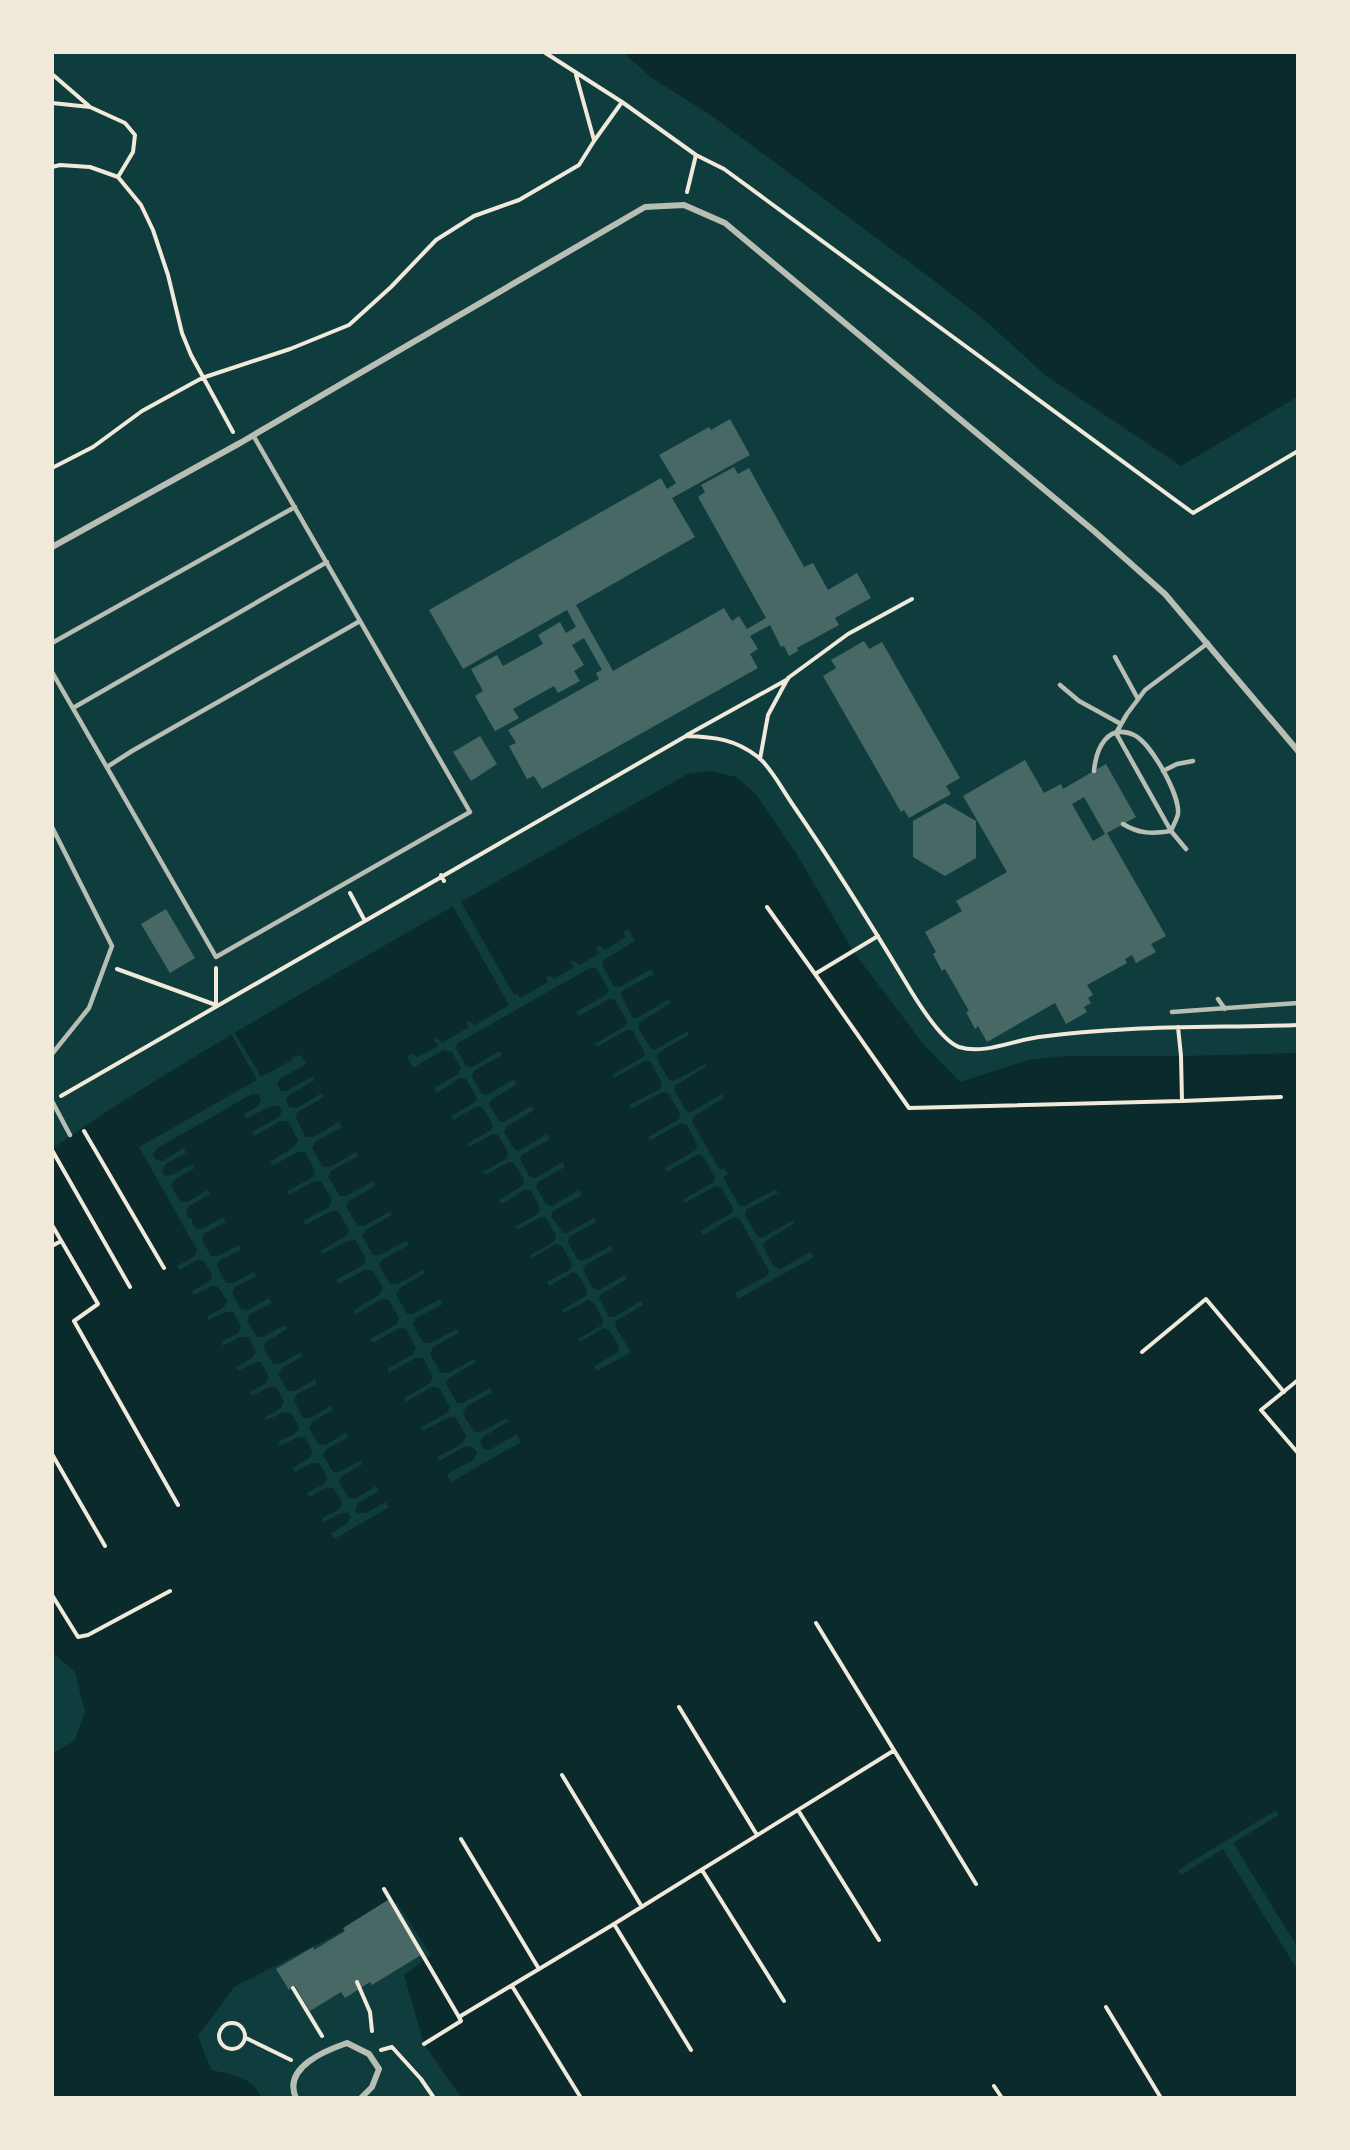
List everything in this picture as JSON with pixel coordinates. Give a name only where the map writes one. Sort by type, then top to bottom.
[{"type":"street","points":[[52,547],[254,435],[645,207],[684,205],[725,223],[1094,531],[1165,594],[1298,751]]},
{"type":"street","points":[[296,2097],[294,2093],[296,2075],[303,2066],[320,2053],[347,2043],[369,2054],[379,2069],[372,2086],[361,2097]]},
{"type":"lane","points":[[52,672],[216,957],[470,812],[254,435]]},
{"type":"lane","points":[[52,643],[295,507]]},
{"type":"lane","points":[[73,708],[327,562]]},
{"type":"lane","points":[[107,767],[360,621]]},
{"type":"lane","points":[[1116,733],[1145,690],[1208,644]]},
{"type":"lane","points":[[1115,657],[1138,699]]},
{"type":"lane","points":[[1060,685],[1079,701],[1121,724]]},
{"type":"lane","points":[[1116,733],[1171,831],[1186,849]]},
{"type":"lane","points":[[1094,771],[1099,747],[1106,738],[1116,733],[1133,735],[1145,743],[1174,791],[1178,813],[1171,831]]},
{"type":"lane","points":[[1163,771],[1177,764],[1193,761]]},
{"type":"lane","points":[[1123,824],[1135,831],[1153,834],[1171,831]]},
{"type":"lane","points":[[52,827],[112,946],[89,1008],[52,1054]]},
{"type":"lane","points":[[1218,999],[1225,1009]]},
{"type":"lane","points":[[1172,1012],[1298,1003]]},
{"type":"lane","points":[[52,1101],[70,1135]]},
{"type":"path","points":[[544,52],[622,102],[696,155],[724,169],[1193,513],[1298,451]]},
{"type":"path","points":[[52,74],[90,107],[125,123],[135,135],[133,152],[118,177]]},
{"type":"path","points":[[576,74],[594,141]]},
{"type":"path","points":[[52,102],[90,107]]},
{"type":"path","points":[[52,468],[93,447],[142,411],[202,378],[290,349],[349,325],[391,287],[436,240],[474,216],[519,200],[579,165],[622,102]]},
{"type":"path","points":[[684,205],[696,155]]},
{"type":"path","points":[[52,167],[60,165],[90,167],[118,177],[141,205],[153,230],[168,275],[182,333],[202,378],[240,443]]},
{"type":"path","points":[[52,1101],[441,875],[788,678],[848,634],[912,599]]},
{"type":"path","points":[[760,759],[768,715],[788,678]]},
{"type":"path","points":[[686,736],[712,737],[737,742],[760,759],[818,842],[924,1013],[957,1046],[978,1049],[1039,1037],[1178,1027],[1298,1025]]},
{"type":"path","points":[[441,875],[444,881]]},
{"type":"path","points":[[345,884],[365,921]]},
{"type":"path","points":[[768,907],[909,1108],[1281,1097]]},
{"type":"path","points":[[815,974],[878,936]]},
{"type":"path","points":[[216,957],[216,1005],[220,1012]]},
{"type":"path","points":[[105,964],[216,1005]]},
{"type":"path","points":[[1178,1027],[1182,1101]]},
{"type":"path","points":[[82,1128],[164,1268]]},
{"type":"path","points":[[52,1150],[130,1287]]},
{"type":"path","points":[[52,1225],[98,1304],[74,1321],[178,1505]]},
{"type":"path","points":[[52,1246],[62,1241]]},
{"type":"path","points":[[1142,1352],[1206,1299],[1284,1392]]},
{"type":"path","points":[[1298,1380],[1261,1410],[1298,1452]]},
{"type":"path","points":[[52,1454],[105,1546]]},
{"type":"path","points":[[52,1595],[78,1637],[88,1635],[170,1591]]},
{"type":"path","points":[[816,1623],[976,1884]]},
{"type":"path","points":[[679,1707],[757,1835]]},
{"type":"path","points":[[459,2017],[642,1907],[893,1751]]},
{"type":"path","points":[[562,1775],[642,1907]]},
{"type":"path","points":[[798,1810],[879,1940]]},
{"type":"path","points":[[461,1839],[539,1969]]},
{"type":"path","points":[[702,1870],[784,2001]]},
{"type":"path","points":[[384,1888],[461,2021],[424,2044]]},
{"type":"path","points":[[614,1924],[691,2050]]},
{"type":"path","points":[[357,1982],[370,2012],[372,2031]]},
{"type":"path","points":[[512,1986],[581,2097]]},
{"type":"path","points":[[293,1988],[322,2036]]},
{"type":"path","points":[[1106,2007],[1161,2097]]},
{"type":"path","points":[[246,2038],[240,2047],[230,2050],[221,2045],[218,2035],[223,2026],[234,2023],[243,2028],[246,2038],[303,2066]]},
{"type":"path","points":[[369,2054],[392,2047],[422,2079],[434,2097]]},
{"type":"path","points":[[994,2086],[1002,2097]]},
{"type":"water","points":[[624,53],[1297,53],[1297,397],[1181,466],[1045,375],[988,323],[932,279],[712,116],[652,78]]},
{"type":"water","points":[[711,771],[736,777],[755,793],[798,856],[853,951],[924,1045],[960,1082],[1028,1060],[1065,1056],[1297,1053],[1297,2097],[461,2097],[424,2044],[404,1975],[431,1955],[397,1903],[234,1987],[198,2036],[211,2070],[247,2081],[261,2097],[53,2097],[53,1753],[74,1741],[85,1712],[75,1672],[53,1653],[53,1148],[177,1068],[399,937],[688,774]]},
{"type":"pier","points":[[459,898],[514,995],[517,994],[520,998],[548,982],[546,977],[549,975],[554,979],[574,967],[570,962],[574,961],[579,965],[600,953],[595,948],[600,945],[605,950],[626,937],[623,932],[628,929],[635,941],[604,960],[602,965],[614,986],[620,987],[651,969],[654,974],[622,991],[621,995],[633,1018],[637,1018],[669,999],[671,1003],[640,1022],[638,1027],[650,1048],[655,1050],[687,1031],[689,1035],[658,1053],[657,1059],[669,1080],[674,1081],[705,1064],[706,1067],[676,1085],[674,1089],[686,1111],[691,1112],[722,1094],[724,1098],[694,1116],[692,1122],[720,1170],[724,1168],[728,1174],[723,1177],[739,1205],[744,1206],[776,1189],[778,1193],[746,1210],[745,1215],[757,1236],[762,1238],[793,1220],[795,1223],[764,1242],[763,1246],[774,1267],[780,1269],[811,1252],[814,1257],[738,1299],[735,1293],[767,1276],[769,1271],[739,1218],[734,1217],[703,1235],[700,1231],[732,1213],[733,1208],[721,1187],[716,1186],[685,1203],[683,1200],[713,1182],[715,1177],[703,1156],[699,1154],[667,1172],[665,1168],[696,1150],[697,1145],[687,1125],[681,1123],[650,1141],[648,1137],[679,1119],[681,1115],[669,1094],[663,1092],[631,1109],[629,1105],[660,1089],[662,1083],[650,1061],[645,1061],[614,1078],[612,1075],[643,1057],[645,1053],[632,1030],[627,1030],[597,1047],[595,1044],[625,1026],[627,1021],[615,1000],[609,999],[579,1016],[576,1012],[607,994],[609,990],[596,968],[590,968],[458,1043],[456,1048],[466,1066],[472,1067],[500,1051],[502,1055],[474,1071],[472,1077],[482,1094],[487,1095],[514,1079],[517,1084],[491,1100],[489,1104],[499,1121],[504,1122],[531,1106],[534,1110],[506,1127],[504,1132],[514,1149],[519,1151],[547,1134],[550,1139],[522,1155],[520,1159],[530,1177],[535,1178],[563,1162],[565,1167],[538,1182],[536,1187],[546,1204],[552,1206],[579,1190],[582,1195],[553,1211],[551,1216],[562,1232],[567,1233],[594,1218],[596,1222],[569,1237],[568,1243],[578,1260],[583,1261],[611,1246],[613,1250],[585,1265],[583,1270],[593,1288],[599,1290],[625,1275],[627,1279],[601,1294],[599,1298],[609,1317],[614,1317],[641,1301],[643,1305],[616,1321],[615,1326],[631,1352],[597,1371],[594,1366],[618,1352],[619,1347],[609,1330],[604,1328],[580,1342],[578,1339],[602,1325],[603,1320],[594,1303],[588,1300],[564,1313],[562,1310],[586,1296],[587,1291],[578,1274],[573,1272],[549,1286],[547,1282],[571,1269],[572,1264],[562,1246],[556,1244],[532,1258],[530,1255],[555,1241],[556,1236],[546,1218],[541,1217],[517,1230],[515,1227],[539,1213],[540,1208],[531,1191],[525,1190],[501,1204],[499,1200],[523,1185],[524,1180],[514,1163],[509,1162],[485,1175],[483,1172],[507,1158],[508,1152],[498,1135],[493,1134],[469,1147],[467,1144],[491,1130],[493,1125],[483,1108],[478,1106],[453,1120],[451,1116],[475,1102],[477,1098],[466,1079],[460,1078],[437,1093],[434,1088],[458,1074],[461,1069],[452,1052],[443,1050],[413,1068],[407,1057],[412,1053],[417,1057],[438,1046],[434,1040],[437,1038],[442,1043],[469,1027],[466,1022],[469,1021],[475,1025],[509,1005],[451,903]]},
{"type":"pier","points":[[233,1030],[261,1077],[292,1060],[292,1057],[301,1055],[306,1064],[280,1079],[277,1085],[281,1091],[287,1091],[313,1076],[315,1080],[288,1096],[286,1101],[289,1107],[297,1108],[322,1093],[324,1097],[298,1112],[295,1117],[306,1137],[313,1137],[339,1122],[342,1127],[315,1142],[312,1148],[323,1167],[330,1167],[356,1152],[358,1156],[331,1171],[328,1177],[340,1196],[346,1196],[373,1181],[375,1186],[349,1201],[346,1206],[357,1225],[364,1226],[390,1211],[392,1215],[366,1230],[362,1236],[373,1255],[380,1255],[406,1241],[409,1245],[383,1259],[379,1265],[390,1284],[398,1284],[423,1270],[425,1273],[400,1288],[396,1294],[407,1314],[413,1314],[440,1299],[443,1304],[416,1318],[413,1324],[423,1343],[431,1343],[457,1329],[459,1333],[433,1347],[430,1354],[441,1373],[448,1373],[474,1359],[476,1362],[449,1378],[446,1384],[457,1403],[463,1403],[490,1388],[492,1392],[466,1407],[463,1414],[474,1432],[481,1432],[507,1418],[509,1421],[483,1437],[480,1442],[484,1449],[491,1449],[517,1434],[521,1442],[451,1482],[447,1474],[473,1460],[477,1453],[473,1447],[466,1446],[439,1461],[437,1457],[463,1443],[466,1436],[456,1418],[450,1417],[422,1431],[420,1428],[447,1413],[450,1407],[439,1388],[432,1387],[405,1402],[404,1398],[429,1384],[433,1377],[423,1358],[415,1358],[389,1373],[387,1369],[413,1354],[416,1348],[406,1329],[399,1328],[373,1343],[370,1339],[397,1324],[399,1318],[389,1300],[382,1299],[356,1314],[354,1310],[379,1295],[383,1288],[372,1270],[365,1270],[338,1284],[336,1280],[363,1265],[366,1259],[355,1240],[348,1241],[322,1254],[320,1251],[346,1236],[349,1230],[338,1211],[332,1211],[305,1225],[303,1221],[329,1207],[332,1200],[321,1181],[315,1181],[289,1195],[286,1192],[313,1177],[315,1171],[305,1152],[298,1152],[272,1166],[270,1162],[295,1146],[298,1140],[288,1121],[280,1121],[254,1136],[252,1132],[279,1117],[282,1111],[279,1106],[271,1106],[246,1119],[243,1115],[258,1106],[261,1100],[259,1095],[252,1094],[156,1149],[153,1155],[156,1160],[163,1161],[184,1148],[186,1153],[166,1164],[162,1171],[165,1176],[171,1175],[193,1164],[195,1168],[175,1179],[171,1186],[181,1202],[187,1202],[208,1190],[210,1194],[189,1206],[186,1211],[189,1219],[192,1218],[192,1224],[196,1229],[202,1229],[223,1217],[226,1222],[204,1234],[202,1240],[211,1256],[218,1256],[239,1245],[241,1250],[220,1260],[217,1266],[226,1283],[233,1283],[254,1272],[256,1276],[235,1287],[232,1293],[241,1309],[248,1310],[269,1298],[272,1303],[250,1314],[247,1320],[257,1337],[263,1337],[285,1325],[287,1329],[266,1342],[263,1347],[273,1364],[280,1364],[301,1352],[303,1356],[282,1368],[278,1374],[288,1391],[295,1391],[315,1379],[317,1384],[297,1394],[294,1401],[303,1418],[310,1418],[331,1406],[333,1410],[312,1422],[309,1428],[318,1444],[325,1445],[346,1433],[348,1437],[327,1449],[323,1455],[333,1472],[339,1472],[361,1460],[363,1464],[342,1476],[339,1482],[349,1498],[355,1499],[376,1486],[379,1491],[358,1503],[355,1510],[357,1513],[366,1513],[385,1502],[389,1507],[334,1539],[331,1533],[347,1524],[350,1517],[348,1513],[341,1513],[324,1522],[322,1518],[339,1509],[342,1502],[333,1488],[326,1488],[309,1497],[307,1493],[324,1484],[327,1477],[319,1463],[312,1463],[295,1472],[293,1468],[309,1458],[313,1452],[305,1438],[298,1437],[280,1446],[278,1442],[296,1433],[299,1427],[291,1413],[284,1412],[267,1420],[264,1418],[281,1408],[284,1401],[276,1387],[269,1387],[252,1396],[250,1392],[266,1383],[269,1377],[261,1362],[256,1362],[238,1371],[236,1367],[252,1358],[256,1351],[248,1337],[240,1337],[223,1346],[221,1342],[238,1333],[241,1326],[233,1312],[226,1312],[208,1320],[207,1317],[224,1307],[227,1301],[218,1287],[212,1286],[194,1295],[192,1291],[210,1281],[212,1275],[204,1261],[197,1260],[180,1270],[177,1266],[195,1256],[197,1250],[139,1147],[257,1080],[230,1032]]},
{"type":"pier","points":[[1276,1810],[1279,1815],[1233,1843],[1297,1946],[1297,1969],[1223,1849],[1181,1875],[1178,1870]]},
{"type":"building","points":[[730,419],[750,455],[672,498],[695,537],[576,605],[613,671],[724,608],[732,621],[739,616],[747,629],[766,618],[698,497],[705,492],[701,485],[734,467],[738,474],[749,468],[804,567],[813,563],[828,590],[857,573],[871,598],[835,618],[839,625],[797,648],[798,651],[789,656],[784,646],[781,647],[770,625],[750,636],[758,649],[750,654],[758,668],[542,789],[534,776],[527,779],[509,746],[516,743],[508,730],[599,679],[596,673],[602,670],[584,638],[572,645],[584,665],[574,671],[580,681],[558,693],[554,686],[513,709],[519,718],[495,731],[475,696],[483,691],[471,669],[497,655],[503,666],[543,644],[538,635],[560,622],[566,633],[576,627],[567,610],[463,669],[429,610],[661,478],[667,489],[676,483],[659,455],[709,427],[711,430]]},
{"type":"building","points":[[864,641],[869,649],[882,642],[960,778],[946,786],[951,794],[909,818],[904,810],[901,812],[823,676],[836,668],[831,660]]},
{"type":"building","points":[[480,736],[497,764],[471,781],[453,752]]},
{"type":"building","points":[[1025,760],[1044,793],[1061,784],[1063,789],[1106,764],[1136,817],[1107,833],[1166,936],[1151,944],[1156,952],[1136,963],[1132,955],[1125,959],[1127,963],[1087,985],[1093,995],[1088,998],[1091,1003],[1084,1007],[1087,1012],[1066,1024],[1055,1003],[987,1042],[978,1026],[975,1029],[966,1012],[969,1011],[945,969],[942,971],[933,954],[936,952],[925,932],[962,911],[956,901],[1007,872],[963,796]],"holes":[[[1084,797],[1105,834],[1093,841],[1072,804]]]},
{"type":"building","points":[[945,803],[976,821],[976,858],[945,876],[913,857],[913,821]]},
{"type":"building","points":[[166,909],[195,958],[170,973],[141,924]]},
{"type":"building","points":[[388,1900],[421,1955],[372,1985],[370,1982],[345,1998],[341,1992],[310,2011],[295,1986],[289,1990],[276,1969],[345,1931],[343,1928]]}]
